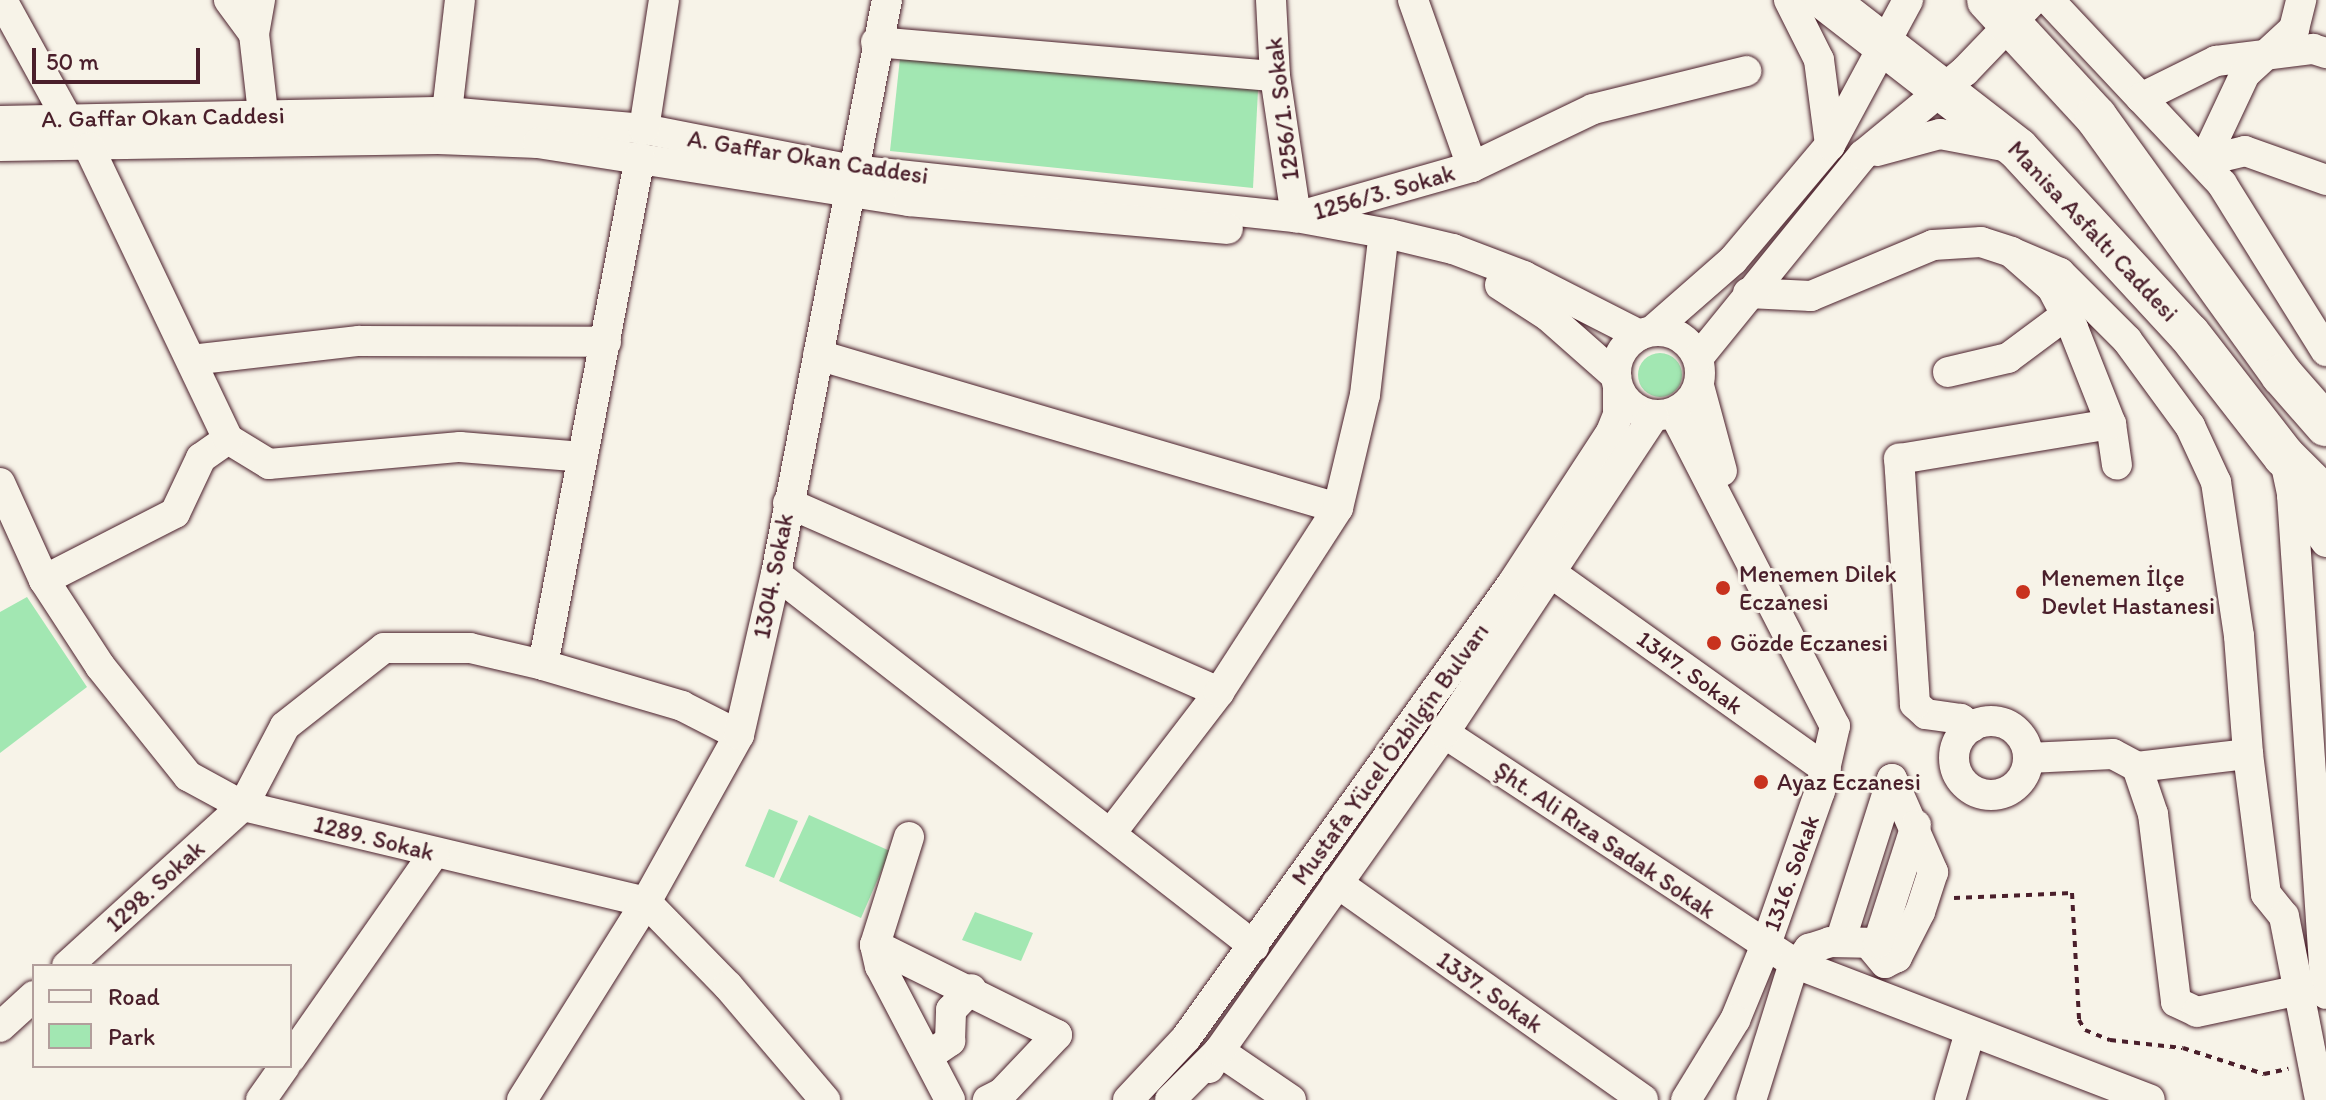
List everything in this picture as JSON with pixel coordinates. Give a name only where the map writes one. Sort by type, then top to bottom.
[{"type":"highway","name":"Manisa Asfaltı Caddesi","points":[[1826,0],[1942,86],[2018,149],[2189,334],[2307,491]]},
{"type":"highway","points":[[2011,7],[2096,117],[2282,375],[2326,425]]},
{"type":"street","points":[[2,0],[68,120]]},
{"type":"street","points":[[229,0],[254,34]]},
{"type":"street","points":[[260,0],[254,34],[263,113]]},
{"type":"street","points":[[447,112],[460,0]]},
{"type":"street","points":[[543,665],[606,342],[664,0]]},
{"type":"street","name":"1304. Sokak","points":[[522,1100],[646,902],[739,735],[776,574],[876,42],[887,0]]},
{"type":"street","name":"1256/1. Sokak","points":[[1271,0],[1275,76],[1296,217]]},
{"type":"street","points":[[1413,0],[1472,167]]},
{"type":"street","points":[[1789,0],[1819,60],[1830,145]]},
{"type":"street","points":[[1908,0],[1830,145],[1733,260],[1621,352],[1617,382],[1632,407],[1664,414],[1689,402],[1698,372],[1748,293],[1863,155],[1942,86],[1965,71],[2011,7]]},
{"type":"street","points":[[2049,0],[2204,161],[2326,351]]},
{"type":"street","points":[[2204,161],[2245,74],[2271,54],[2294,29],[2301,0]]},
{"type":"street","points":[[876,42],[1275,76]]},
{"type":"street","points":[[2141,98],[2216,61],[2313,49],[2326,53]]},
{"type":"street","name":"1256/3. Sokak","points":[[1296,217],[1472,167],[1593,109],[1746,71]]},
{"type":"street","name":"A. Gaffar Okan Caddesi","points":[[0,121],[263,113],[447,112],[1068,218],[1316,235],[1463,267],[1521,295],[1617,382]]},
{"type":"street","points":[[1863,155],[1940,134],[2018,149]]},
{"type":"street","name":"A. Gaffar Okan Caddesi","points":[[0,146],[89,147],[438,139],[642,143]]},
{"type":"street","points":[[89,147],[228,439],[269,464],[460,447],[583,457]]},
{"type":"street","points":[[2204,161],[2245,151],[2326,180]]},
{"type":"street","name":"A. Gaffar Okan Caddesi","points":[[851,182],[1296,217],[1453,249],[1524,276],[1646,333]]},
{"type":"street","points":[[1748,293],[1811,296],[1933,245],[1981,242],[2060,273],[2127,340],[2190,426],[2216,482],[2239,636],[2248,754],[2266,894],[2284,916],[2319,981]]},
{"type":"street","points":[[1111,833],[1219,692],[1338,508],[1365,395],[1382,248]]},
{"type":"street","points":[[2011,252],[2052,288],[2066,315],[2111,424],[2117,465]]},
{"type":"street","points":[[1948,372],[2008,358],[2066,315]]},
{"type":"street","points":[[1646,333],[1680,337],[1698,372],[1748,553]]},
{"type":"street","points":[[191,360],[359,341],[606,342]]},
{"type":"street","points":[[818,355],[1338,508]]},
{"type":"street","name":"Mustafa Yücel Özbilgin Bulvarı","points":[[1128,1100],[1186,1038],[1512,584],[1611,432],[1618,415],[1617,382]]},
{"type":"street","points":[[1664,414],[1748,553]]},
{"type":"street","name":"Mustafa Yücel Özbilgin Bulvarı","points":[[1170,1100],[1219,1051],[1664,414]]},
{"type":"street","points":[[1972,727],[1961,719],[1926,714],[1915,704],[1899,459],[2111,424]]},
{"type":"street","points":[[44,580],[175,513],[201,458],[228,439]]},
{"type":"street","name":"1289. Sokak","points":[[0,483],[44,580],[155,739],[188,776],[243,806],[434,853],[515,868],[646,902]]},
{"type":"street","points":[[2307,491],[2326,542]]},
{"type":"street","points":[[2307,491],[2319,981],[2309,1064],[2320,1100]]},
{"type":"street","points":[[788,503],[1219,692]]},
{"type":"street","name":"1316. Sokak","points":[[1686,1100],[1735,1020],[1765,947],[1826,769],[1835,726],[1748,553]]},
{"type":"street","points":[[776,574],[1254,946]]},
{"type":"street","name":"1347. Sokak","points":[[1554,575],[1826,769]]},
{"type":"street","points":[[243,806],[285,726],[384,648],[470,648],[543,665],[682,706],[739,735]]},
{"type":"street","points":[[1993,721],[2014,729],[2028,758],[2026,771],[2010,790],[1985,795],[1973,790],[1957,771],[1954,759],[1962,735],[1972,727],[1993,721]]},
{"type":"street","name":"Şht. Ali Rıza Sadak Sokak","points":[[1444,733],[1765,947],[1796,964],[2150,1100]]},
{"type":"street","points":[[2028,758],[2113,754],[2137,767],[2248,754]]},
{"type":"street","points":[[2137,767],[2153,814],[2176,1002],[2197,1012],[2319,981]]},
{"type":"street","points":[[1751,1100],[1796,964],[1809,949],[1855,943],[1885,963],[1891,962],[1920,912],[1933,872],[1916,825],[1892,779],[1855,943]]},
{"type":"street","name":"1298. Sokak","points":[[69,964],[243,806]]},
{"type":"street","points":[[909,837],[875,945],[880,966],[950,1100]]},
{"type":"street","points":[[292,1056],[434,853]]},
{"type":"street","name":"1337. Sokak","points":[[1337,883],[1643,1100]]},
{"type":"street","points":[[646,902],[728,986],[825,1100]]},
{"type":"street","points":[[875,945],[971,989],[1057,1035],[1002,1093],[988,1100]]},
{"type":"street","points":[[928,1056],[950,1041],[951,1010],[971,989]]},
{"type":"street","points":[[0,1027],[32,998]]},
{"type":"street","points":[[1950,1100],[1970,1032]]},
{"type":"street","points":[[1189,1100],[1219,1051],[1291,1100]]},
{"type":"street","points":[[261,1100],[284,1068]]},
{"type":"path","points":[[1954,898],[2072,893],[2079,1020],[2085,1030],[2110,1040],[2192,1050],[2264,1074],[2309,1064]]},
{"type":"green space","points":[[900,58],[1258,90],[1253,188],[890,151]]},
{"type":"green space","points":[[1660,353],[1676,359],[1682,375],[1676,391],[1660,397],[1644,391],[1638,375],[1644,359]]},
{"type":"green space","points":[[27,597],[87,687],[0,753],[0,612]]},
{"type":"green space","points":[[769,809],[798,821],[774,878],[745,866]]},
{"type":"green space","points":[[809,815],[890,851],[861,918],[779,881]]},
{"type":"green space","points":[[975,912],[1033,933],[1021,961],[962,940]]},
{"type":"place","name":"Menemen Dilek Eczanesi","points":[[1723,588]]},
{"type":"place","name":"Menemen İlçe Devlet Hastanesi","points":[[2023,592]]},
{"type":"place","name":"Gözde Eczanesi","points":[[1714,643]]},
{"type":"place","name":"Ayaz Eczanesi","points":[[1761,782]]}]
